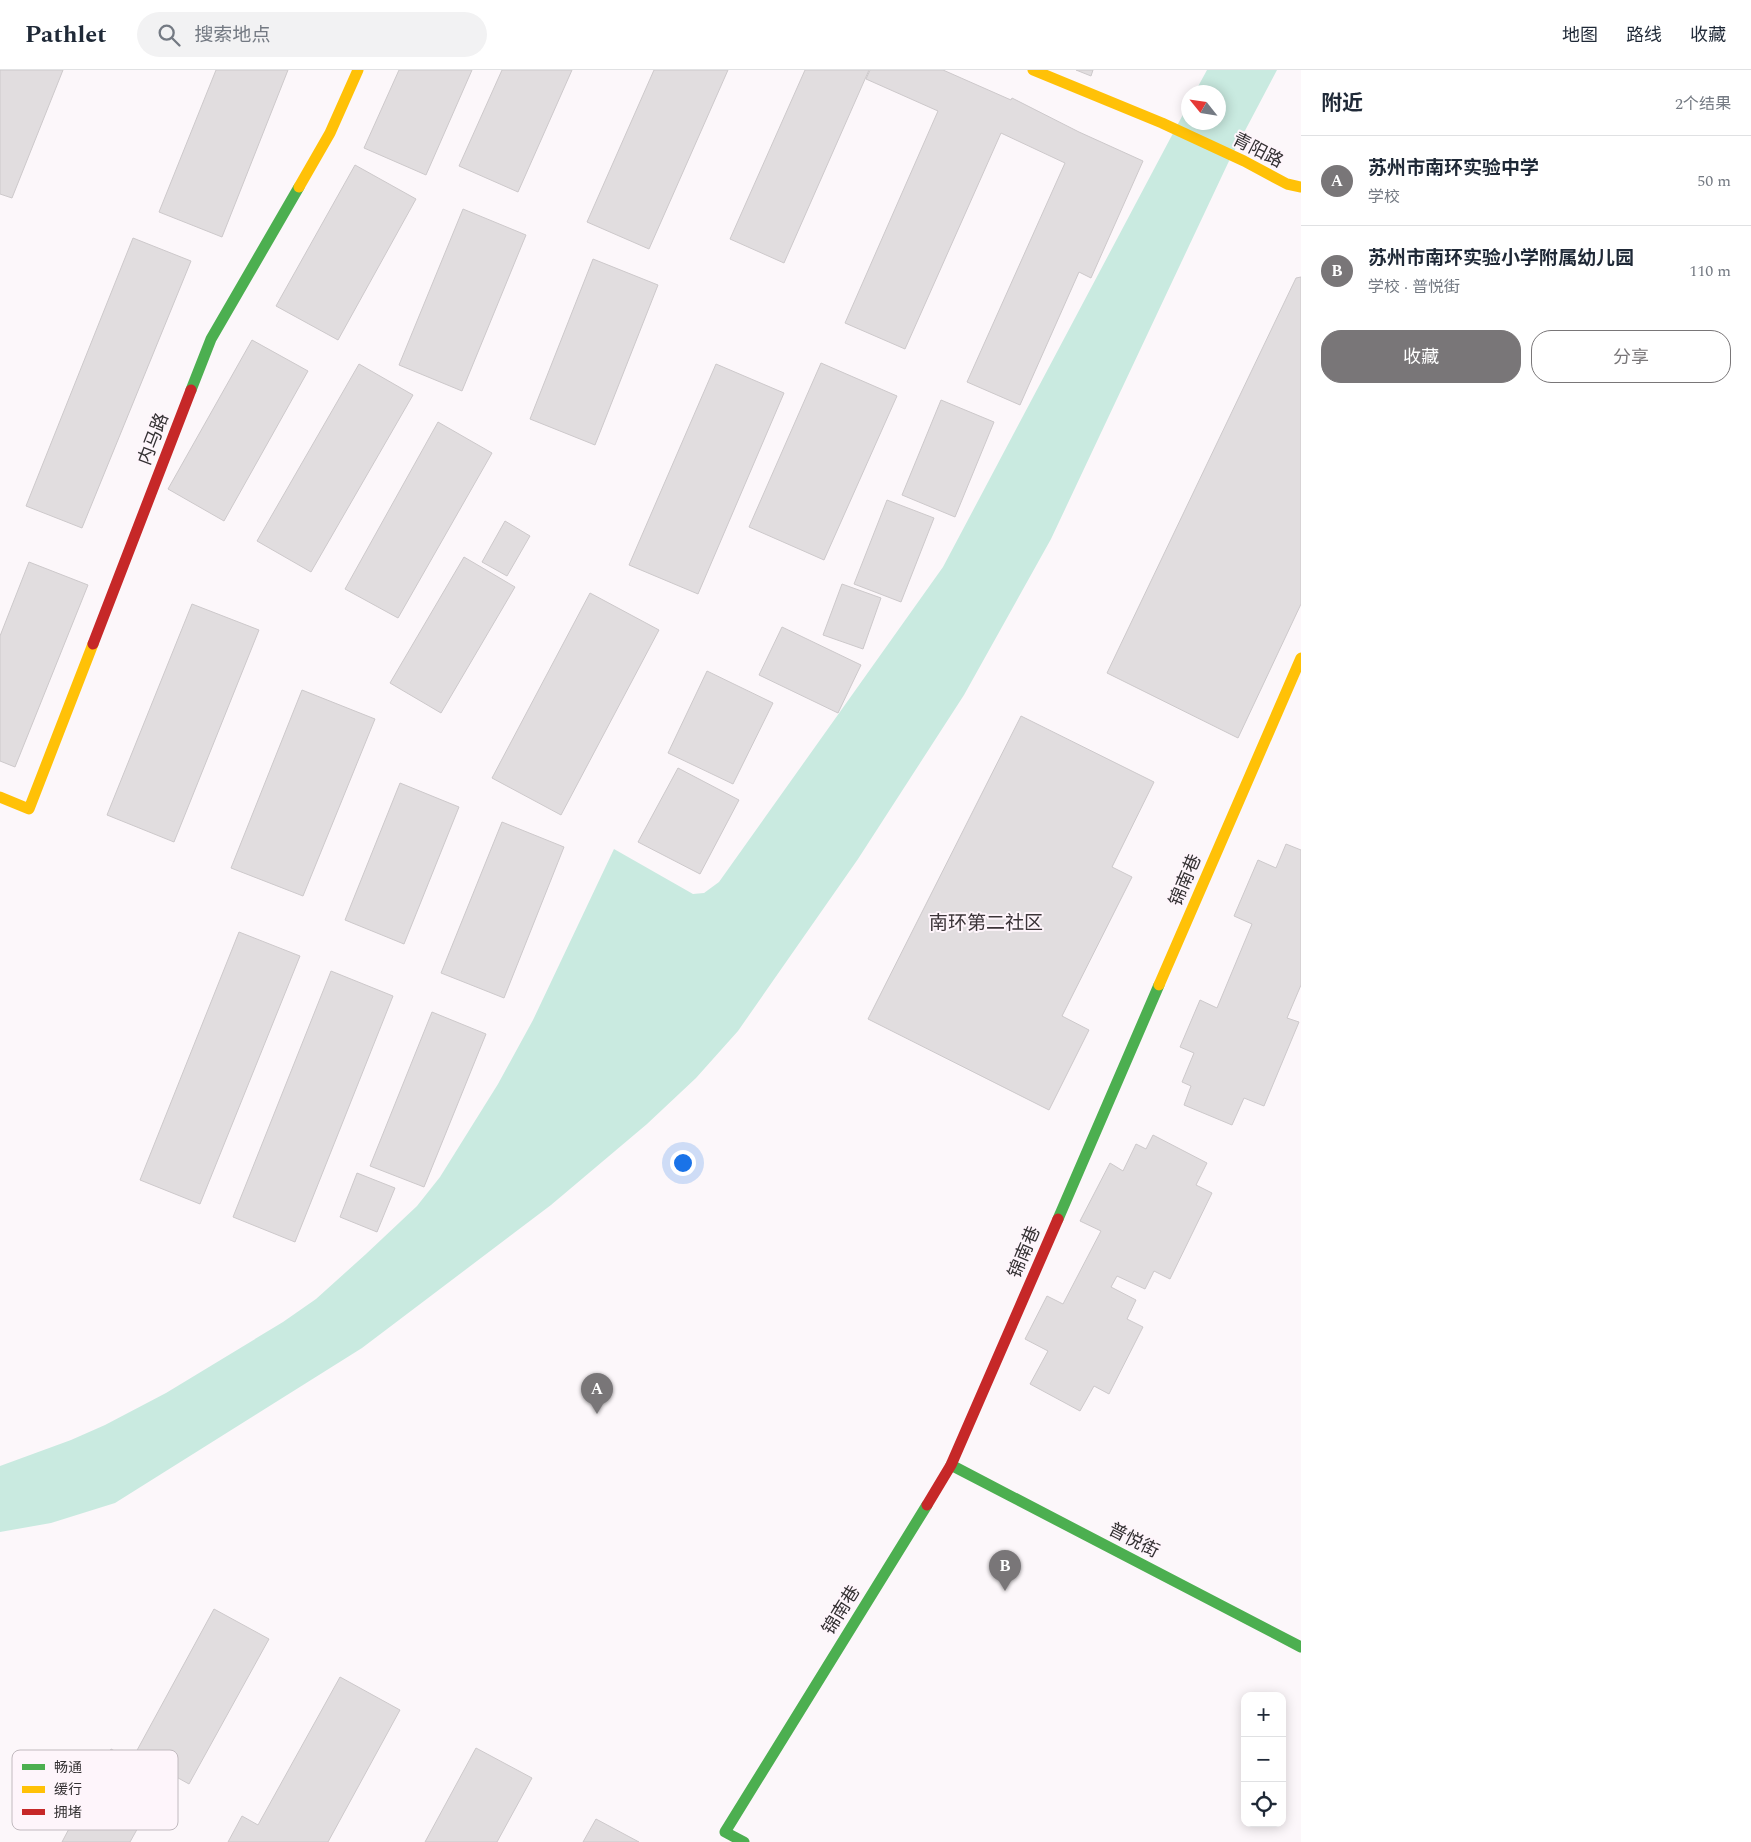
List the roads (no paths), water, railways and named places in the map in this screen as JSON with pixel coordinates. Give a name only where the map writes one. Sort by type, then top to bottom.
[{"type":"street","name":"内马路","points":[[0,798],[29,809],[211,339],[330,133],[358,70]]},
{"type":"street","name":"青阳路","points":[[1033,70],[1162,123],[1244,161],[1286,184],[1301,187]]},
{"type":"street","name":"锦南巷","points":[[744,1842],[726,1832],[951,1465],[1301,658]]},
{"type":"street","name":"普悦街","points":[[951,1465],[1301,1646]]},
{"type":"place","name":"苏州市南环实验中学","points":[[597,1414]]},
{"type":"place","name":"苏州市南环实验小学附属幼儿园","points":[[1005,1591]]},
{"type":"district","name":"南环第二社区","points":[[986,922]]}]
